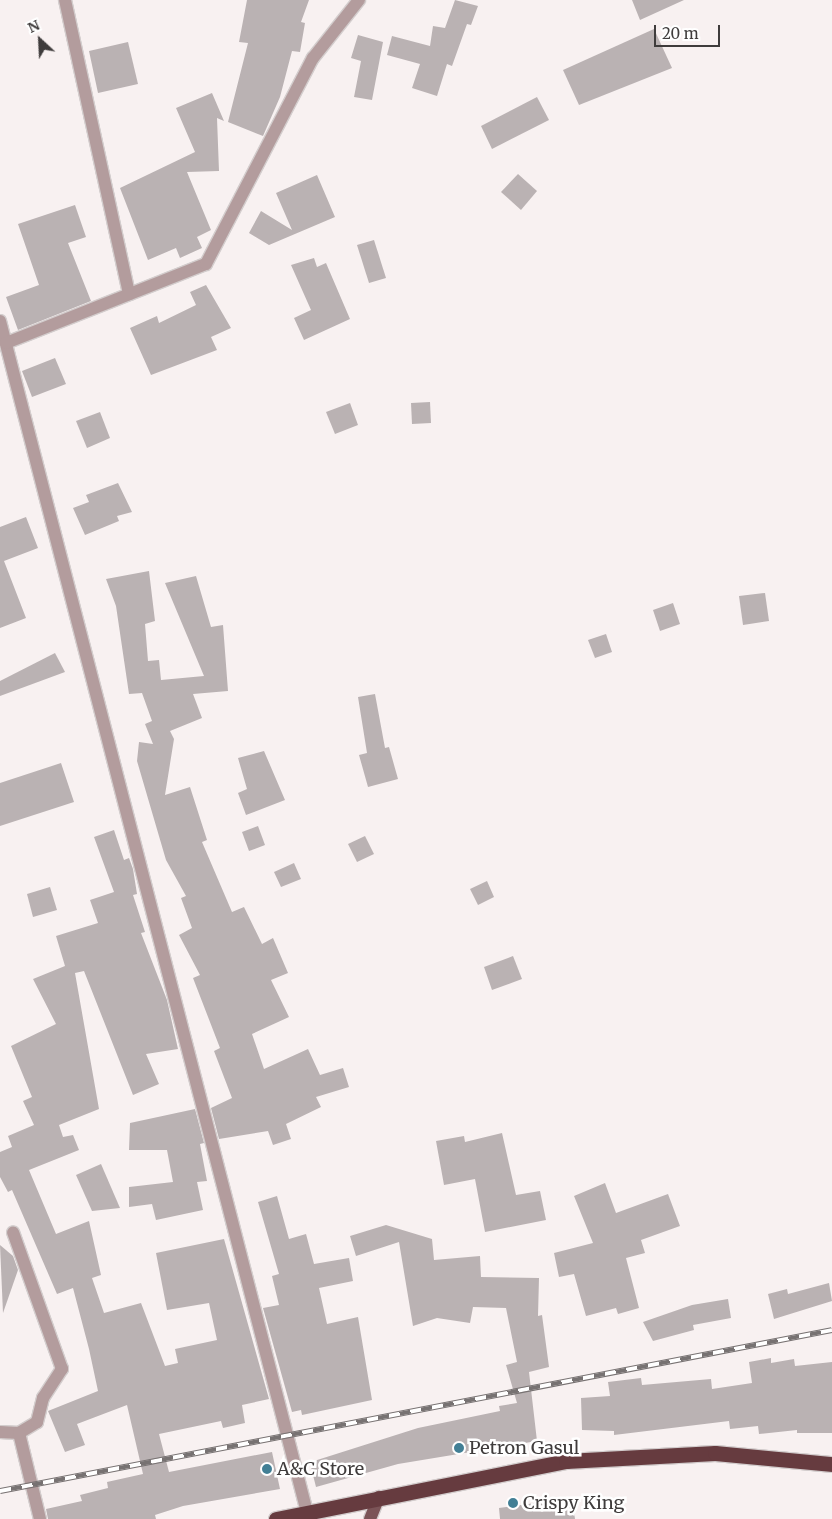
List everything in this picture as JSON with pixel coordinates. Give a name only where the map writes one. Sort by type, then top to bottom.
[{"type":"highway","points":[[276,1519],[311,1516],[379,1497],[522,1467],[606,1457],[715,1453],[832,1464]]},
{"type":"main road","points":[[370,1519],[379,1497]]},
{"type":"street","points":[[65,0],[129,294]]},
{"type":"street","points":[[6,343],[206,264],[313,58],[359,0]]},
{"type":"street","points":[[0,321],[311,1516]]},
{"type":"street","points":[[0,1432],[19,1433],[37,1422],[43,1398],[62,1369],[13,1232]]},
{"type":"street","points":[[19,1433],[40,1519]]},
{"type":"building","points":[[247,0],[309,0],[301,22],[305,23],[300,52],[292,51],[280,97],[263,136],[228,122],[248,43],[239,42]]},
{"type":"building","points":[[455,0],[478,6],[471,25],[467,24],[452,66],[447,64],[437,96],[412,88],[420,64],[387,55],[392,36],[430,46],[433,26],[445,28]]},
{"type":"building","points":[[632,0],[684,0],[640,20]]},
{"type":"building","points":[[654,29],[672,68],[579,105],[563,70]]},
{"type":"building","points":[[358,35],[383,42],[372,100],[354,97],[361,61],[351,58]]},
{"type":"building","points":[[128,42],[138,84],[98,93],[89,51]]},
{"type":"building","points":[[212,93],[224,121],[217,118],[219,171],[187,172],[211,230],[197,237],[202,248],[180,258],[176,248],[148,260],[120,188],[195,152],[176,108]]},
{"type":"building","points":[[537,97],[549,120],[492,149],[481,126]]},
{"type":"building","points":[[518,174],[537,191],[521,210],[501,192]]},
{"type":"building","points":[[317,175],[335,217],[269,245],[249,233],[261,211],[292,230],[276,193]]},
{"type":"building","points":[[75,205],[86,237],[68,243],[91,301],[18,330],[6,297],[39,285],[18,224]]},
{"type":"building","points":[[374,240],[386,278],[369,283],[357,245]]},
{"type":"building","points":[[314,258],[317,267],[326,263],[350,319],[304,340],[294,318],[311,310],[291,265]]},
{"type":"building","points":[[206,285],[231,328],[211,337],[217,350],[151,375],[130,328],[157,316],[159,323],[196,305],[190,292]]},
{"type":"building","points":[[55,358],[66,384],[32,397],[22,371]]},
{"type":"building","points":[[430,402],[431,423],[412,424],[411,403]]},
{"type":"building","points":[[350,403],[358,425],[335,434],[326,412]]},
{"type":"building","points":[[100,412],[110,438],[87,448],[76,421]]},
{"type":"building","points":[[118,483],[132,512],[117,516],[119,521],[85,535],[73,508],[89,502],[86,495]]},
{"type":"building","points":[[26,517],[38,548],[4,561],[26,618],[0,628],[0,527]]},
{"type":"building","points":[[149,571],[155,621],[145,624],[148,661],[159,660],[161,680],[204,676],[165,583],[196,576],[211,627],[223,625],[228,691],[193,694],[202,718],[170,731],[174,739],[165,795],[190,787],[207,840],[202,842],[232,912],[244,907],[262,944],[273,938],[288,973],[271,980],[289,1017],[252,1034],[264,1069],[308,1049],[320,1075],[343,1068],[349,1087],[316,1097],[321,1107],[286,1124],[291,1139],[273,1145],[268,1131],[219,1139],[211,1108],[232,1098],[214,1051],[220,1048],[193,978],[200,975],[179,935],[192,928],[181,898],[186,896],[166,860],[137,761],[139,742],[153,744],[145,724],[152,721],[142,693],[129,694],[116,606],[106,579]]},
{"type":"building","points":[[765,593],[769,621],[743,625],[739,596]]},
{"type":"building","points":[[673,603],[680,624],[660,631],[653,610]]},
{"type":"building","points":[[606,634],[612,652],[595,658],[588,640]]},
{"type":"building","points":[[55,653],[65,672],[0,696],[0,681]]},
{"type":"building","points":[[375,694],[385,748],[389,747],[398,779],[368,787],[359,755],[367,753],[358,697]]},
{"type":"building","points":[[264,751],[285,800],[246,815],[238,793],[247,789],[238,758]]},
{"type":"building","points":[[61,763],[74,802],[0,826],[0,783]]},
{"type":"building","points":[[258,826],[265,845],[249,851],[242,832]]},
{"type":"building","points":[[114,830],[124,860],[129,858],[133,869],[137,894],[133,895],[145,932],[141,933],[167,1000],[178,1049],[146,1054],[159,1084],[133,1095],[84,971],[75,973],[99,1109],[59,1125],[63,1137],[73,1135],[79,1150],[29,1170],[56,1234],[89,1221],[101,1275],[92,1278],[104,1313],[141,1303],[165,1366],[178,1363],[175,1349],[217,1340],[209,1303],[167,1310],[156,1253],[224,1239],[269,1399],[242,1405],[245,1423],[223,1428],[221,1421],[159,1434],[169,1472],[272,1452],[280,1489],[183,1506],[155,1515],[156,1519],[48,1519],[46,1509],[82,1501],[80,1495],[108,1488],[107,1482],[143,1474],[127,1405],[77,1424],[85,1445],[65,1452],[48,1411],[98,1391],[89,1349],[73,1288],[57,1294],[12,1190],[8,1192],[0,1177],[0,1152],[12,1147],[8,1136],[34,1125],[23,1101],[32,1097],[11,1046],[56,1024],[33,979],[65,966],[56,936],[98,923],[90,900],[114,892],[94,837]]},
{"type":"building","points":[[365,836],[374,854],[357,862],[348,844]]},
{"type":"building","points":[[294,863],[301,879],[281,887],[274,872]]},
{"type":"building","points":[[487,881],[494,897],[478,905],[470,889]]},
{"type":"building","points":[[50,887],[57,910],[33,917],[27,894]]},
{"type":"building","points":[[513,956],[522,979],[492,990],[484,967]]},
{"type":"building","points":[[195,1109],[204,1143],[200,1144],[207,1181],[197,1182],[203,1210],[156,1220],[152,1204],[129,1207],[129,1187],[173,1182],[167,1150],[129,1150],[130,1123]]},
{"type":"building","points":[[502,1133],[516,1195],[540,1191],[546,1220],[485,1232],[475,1179],[444,1185],[436,1141],[464,1136],[465,1142]]},
{"type":"building","points":[[101,1164],[120,1208],[92,1211],[76,1175]]},
{"type":"building","points":[[605,1183],[616,1213],[668,1194],[680,1226],[641,1240],[645,1253],[626,1258],[639,1308],[618,1314],[616,1308],[586,1316],[574,1274],[559,1277],[554,1253],[593,1243],[574,1196]]},
{"type":"building","points":[[277,1196],[289,1239],[306,1234],[314,1264],[349,1258],[353,1281],[319,1288],[327,1324],[358,1317],[372,1400],[302,1415],[301,1410],[292,1412],[263,1308],[279,1305],[272,1276],[279,1274],[258,1202]]},
{"type":"building","points":[[386,1225],[432,1239],[434,1260],[480,1256],[481,1277],[539,1278],[538,1316],[542,1315],[549,1367],[529,1372],[537,1441],[398,1464],[316,1487],[310,1463],[314,1461],[418,1428],[500,1411],[499,1406],[517,1403],[506,1365],[517,1362],[506,1308],[473,1307],[470,1323],[437,1318],[413,1326],[399,1242],[356,1256],[350,1236]]},
{"type":"building","points":[[0,1245],[13,1256],[18,1270],[3,1313]]},
{"type":"building","points":[[829,1283],[832,1301],[774,1319],[768,1294],[787,1289],[788,1294]]},
{"type":"building","points":[[728,1299],[731,1318],[693,1325],[694,1330],[653,1341],[643,1322],[692,1305]]},
{"type":"building","points":[[771,1358],[771,1363],[794,1359],[795,1366],[832,1362],[832,1433],[797,1433],[797,1430],[759,1434],[758,1426],[730,1429],[729,1421],[614,1435],[614,1431],[582,1430],[581,1398],[610,1396],[608,1382],[641,1378],[642,1385],[711,1379],[712,1389],[752,1383],[749,1362]]},
{"type":"building","points":[[572,1498],[575,1519],[500,1519],[499,1508]]},
{"type":"railway","points":[[0,1491],[832,1330]]},
{"type":"place","name":"Petron Gasul","points":[[459,1448]]},
{"type":"place","name":"A&C Store","points":[[267,1469]]},
{"type":"place","name":"Crispy King","points":[[513,1503]]}]
